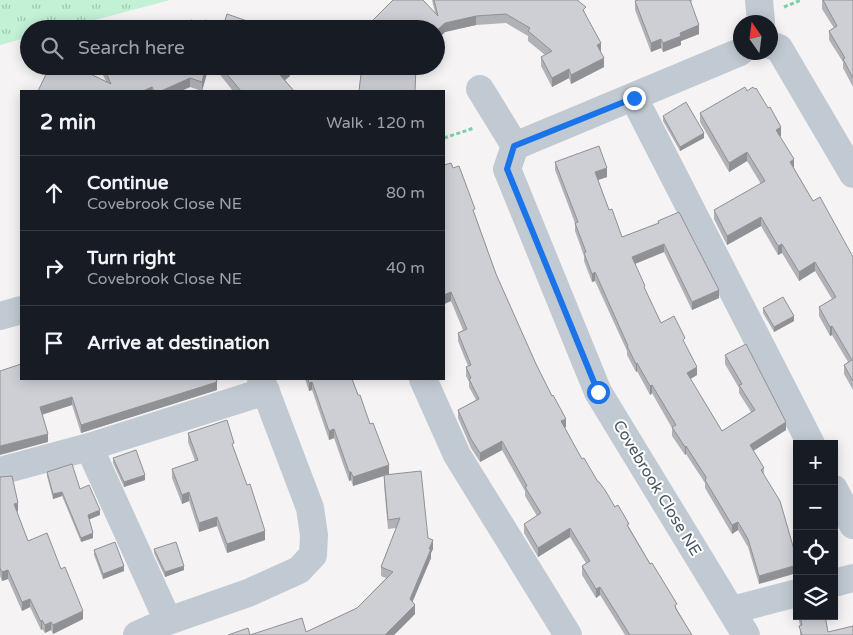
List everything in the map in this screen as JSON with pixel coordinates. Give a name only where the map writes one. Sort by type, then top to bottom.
[{"type":"street","points":[[759,0],[760,15]]},
{"type":"street","points":[[778,48],[853,174]]},
{"type":"street","points":[[480,88],[514,146],[634,98],[733,55]]},
{"type":"street","points":[[634,98],[809,440]]},
{"type":"street","name":"Covebrook Close NE","points":[[514,146],[507,169],[598,392],[746,635]]},
{"type":"street","points":[[0,316],[20,310]]},
{"type":"street","points":[[423,380],[457,455],[568,635]]},
{"type":"street","points":[[0,471],[89,447],[263,385],[310,508],[314,535],[313,555],[299,570],[248,593],[168,621],[137,635]]},
{"type":"street","points":[[89,447],[168,621]]},
{"type":"street","points":[[838,497],[853,525]]},
{"type":"street","points":[[838,582],[853,578]]},
{"type":"street","points":[[732,610],[793,594]]},
{"type":"path","points":[[445,138],[499,119]]},
{"type":"green space","points":[[0,0],[170,0],[95,20],[20,20],[20,39],[0,45]]},
{"type":"building","points":[[393,0],[423,0],[438,16],[434,0],[577,0],[586,7],[583,10],[601,43],[597,45],[604,58],[571,75],[569,69],[552,78],[541,57],[552,51],[528,31],[530,28],[506,14],[476,16],[445,23],[445,20],[373,20]]},
{"type":"building","points":[[690,0],[699,25],[680,33],[681,36],[663,43],[661,39],[651,43],[635,1]]},
{"type":"building","points":[[823,0],[853,0],[853,78],[843,59],[845,58],[829,31],[837,26]]},
{"type":"building","points":[[227,14],[244,20],[225,20]]},
{"type":"building","points":[[46,75],[92,75],[111,84],[107,75],[204,75],[202,82],[190,78],[163,90],[154,90],[152,87],[145,90],[38,90]]},
{"type":"building","points":[[228,75],[280,75],[293,90],[240,90]]},
{"type":"building","points":[[361,75],[416,75],[415,90],[359,90]]},
{"type":"building","points":[[745,87],[747,91],[753,87],[756,88],[768,108],[770,107],[781,127],[776,130],[794,159],[790,162],[813,201],[820,197],[853,257],[853,381],[844,365],[852,360],[819,307],[836,297],[815,262],[799,272],[782,244],[778,246],[761,217],[727,236],[714,210],[765,181],[747,152],[729,163],[700,113]]},
{"type":"building","points":[[686,102],[704,133],[680,147],[663,116]]},
{"type":"building","points":[[599,146],[607,168],[595,172],[609,210],[612,209],[622,237],[659,223],[658,221],[679,212],[719,290],[692,302],[664,244],[632,257],[661,323],[674,316],[685,338],[683,340],[697,367],[687,373],[722,431],[755,410],[739,385],[742,384],[725,355],[746,344],[786,422],[750,445],[764,468],[761,470],[780,501],[793,546],[793,566],[759,576],[748,539],[738,522],[732,525],[705,480],[706,477],[672,427],[676,425],[652,385],[650,386],[636,364],[627,346],[595,272],[592,274],[575,223],[578,222],[555,162]]},
{"type":"building","points":[[451,163],[453,168],[459,166],[496,274],[536,364],[566,419],[561,421],[582,459],[584,458],[615,507],[618,505],[629,524],[627,525],[650,564],[652,563],[677,604],[675,605],[676,609],[692,635],[630,635],[600,587],[596,589],[582,566],[590,561],[570,528],[538,548],[524,524],[541,513],[525,487],[527,486],[502,441],[480,453],[471,439],[458,410],[479,399],[469,379],[471,378],[466,367],[471,365],[458,333],[467,329],[451,292],[445,295],[445,165]]},
{"type":"building","points":[[783,297],[794,316],[774,327],[763,308]]},
{"type":"building","points":[[20,364],[20,380],[216,380],[217,382],[81,425],[72,397],[40,407],[48,434],[0,446],[0,371]]},
{"type":"building","points":[[308,380],[352,380],[358,395],[360,395],[370,424],[373,423],[389,465],[353,477],[351,472],[349,472],[334,429],[329,431],[312,382],[309,383]]},
{"type":"building","points":[[227,420],[234,443],[232,444],[247,485],[250,484],[265,531],[227,544],[217,517],[199,523],[189,492],[182,495],[172,469],[198,460],[188,433]]},
{"type":"building","points":[[136,450],[145,475],[124,482],[113,458]]},
{"type":"building","points":[[72,464],[80,489],[89,485],[100,510],[88,515],[93,533],[81,538],[62,492],[53,494],[47,472]]},
{"type":"building","points":[[421,471],[428,538],[433,540],[410,599],[415,605],[385,635],[250,635],[302,618],[306,632],[357,608],[393,572],[381,567],[400,518],[388,520],[384,475]]},
{"type":"building","points":[[12,476],[18,503],[14,504],[28,541],[47,533],[61,569],[65,567],[83,611],[53,625],[51,622],[45,625],[42,620],[41,622],[30,599],[22,602],[8,570],[2,572],[0,568],[0,477]]},
{"type":"building","points":[[115,542],[124,566],[103,574],[94,550]]},
{"type":"building","points":[[176,542],[184,566],[165,572],[154,549]]},
{"type":"building","points":[[801,620],[826,620],[828,632],[853,626],[853,635],[802,635],[799,626],[802,625]]},
{"type":"building","points":[[248,628],[250,635],[228,635]]},
{"type":"route","points":[[598,392],[507,169],[514,146],[634,98]]}]
